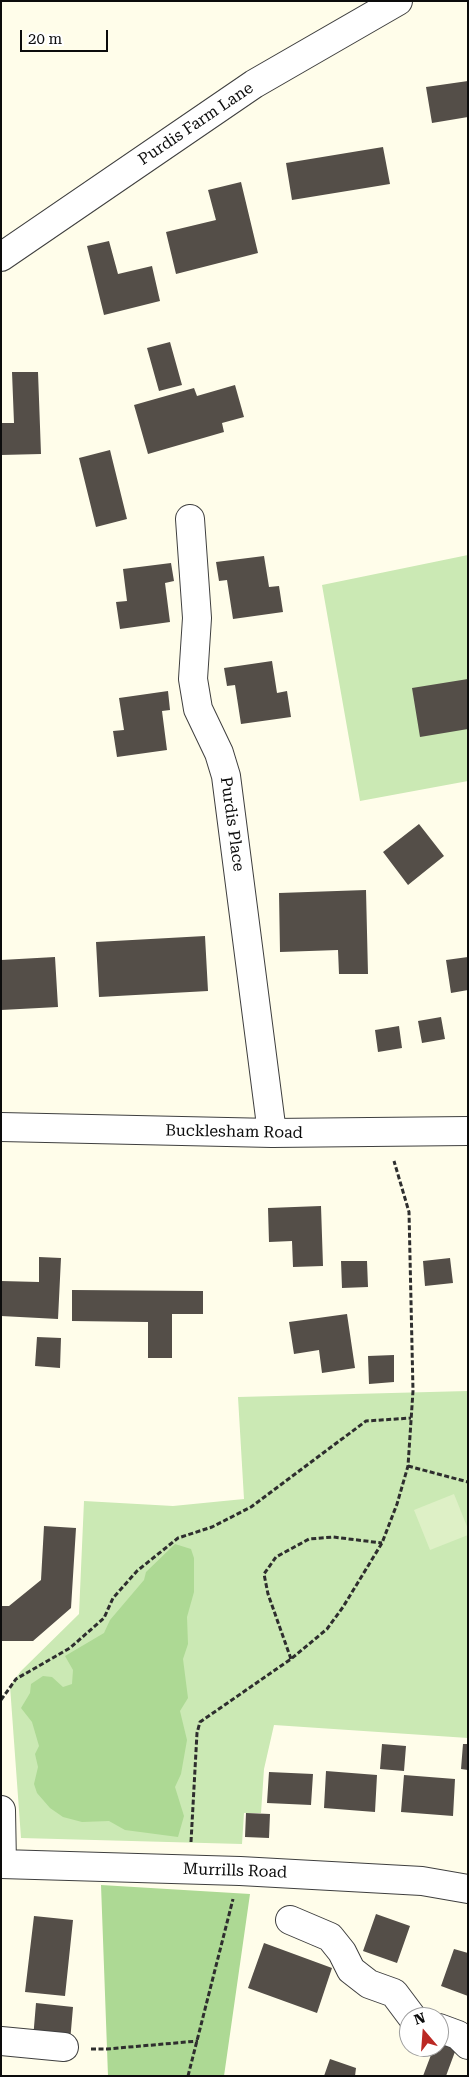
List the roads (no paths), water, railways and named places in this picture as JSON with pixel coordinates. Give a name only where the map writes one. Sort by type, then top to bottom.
[{"type":"street","name":"Purdis Farm Lane","points":[[1,257],[254,84],[398,1]]},
{"type":"street","name":"Purdis Place","points":[[190,519],[198,618],[193,679],[198,709],[219,753],[226,776],[272,1133]]},
{"type":"street","name":"Bucklesham Road","points":[[1,1127],[272,1133],[468,1131]]},
{"type":"street","points":[[1,1810],[2,1864]]},
{"type":"street","name":"Murrills Road","points":[[2,1864],[240,1871],[422,1881],[468,1888]]},
{"type":"street","points":[[290,1920],[330,1937],[342,1952],[351,1970],[369,1984],[394,1993],[404,2007]]},
{"type":"street","points":[[449,2032],[458,2035],[468,2045]]},
{"type":"street","points":[[1,2041],[64,2048]]}]
